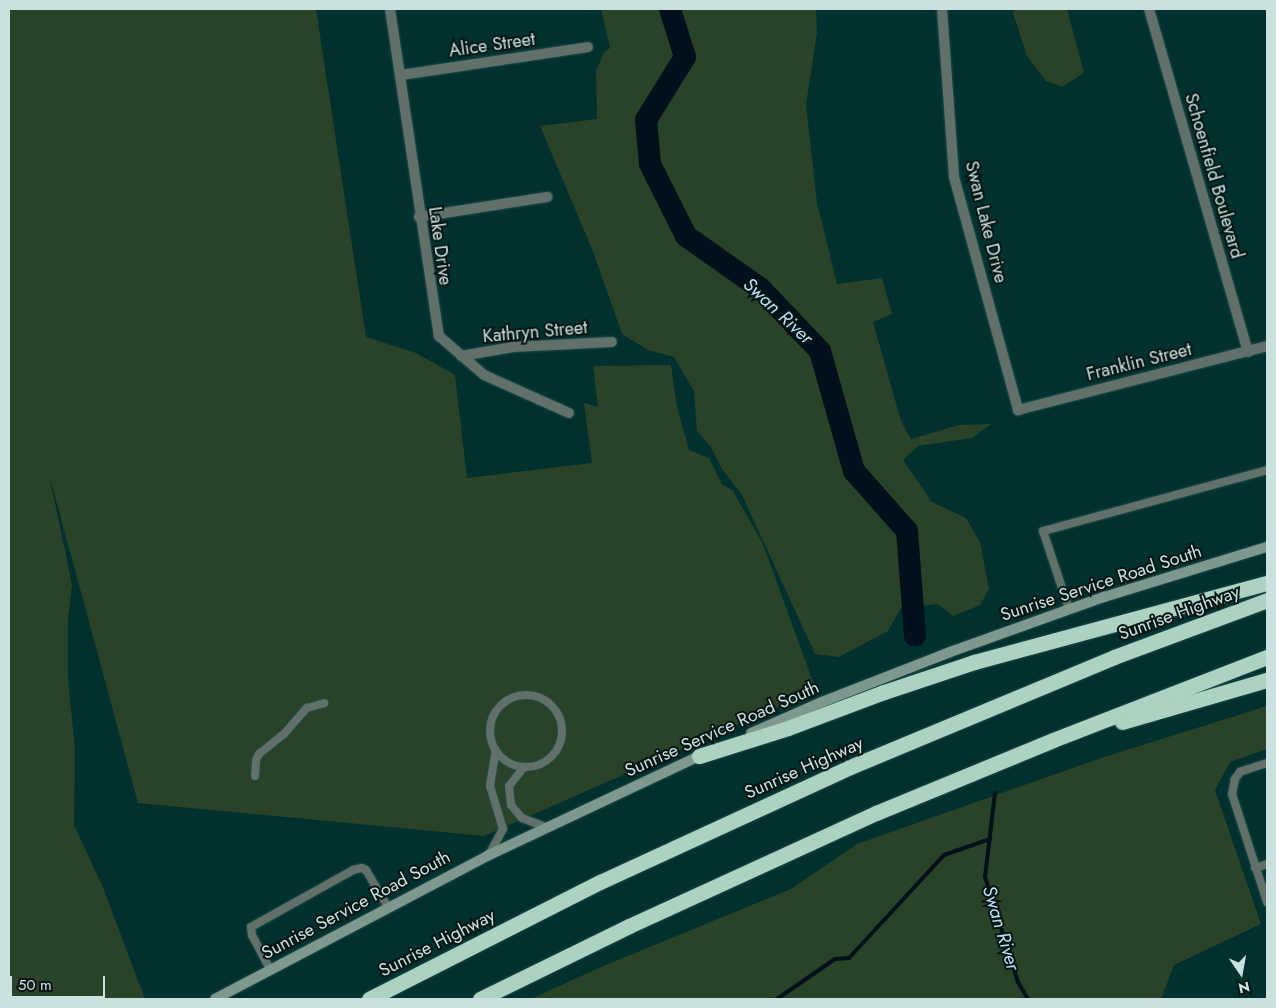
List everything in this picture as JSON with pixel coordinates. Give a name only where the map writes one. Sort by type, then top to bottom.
[{"type":"highway","points":[[699,756],[788,728],[884,692],[974,662],[1267,583]]},
{"type":"highway","name":"Sunrise Highway","points":[[369,999],[600,882],[841,771],[1114,657],[1267,600]]},
{"type":"highway","points":[[480,999],[628,926],[794,849],[1053,740],[1267,657]]},
{"type":"highway","points":[[1053,740],[1267,680]]},
{"type":"main road","name":"Sunrise Service Road South","points":[[215,999],[489,855],[699,756],[887,676],[1069,609],[1267,547]]},
{"type":"street","name":"Lake Drive","points":[[390,9],[401,75],[419,217],[438,336],[484,375],[569,413]]},
{"type":"street","name":"Swan Lake Drive","points":[[942,9],[954,176],[1018,410]]},
{"type":"street","name":"Schoenfield Boulevard","points":[[1149,9],[1248,352]]},
{"type":"street","name":"Alice Street","points":[[401,75],[588,47]]},
{"type":"street","points":[[419,217],[546,197]]},
{"type":"street","name":"Kathryn Street","points":[[461,356],[513,347],[612,342]]},
{"type":"street","name":"Franklin Street","points":[[1018,410],[1267,346]]},
{"type":"lane","points":[[1069,609],[1043,531],[1267,473]]},
{"type":"lane","points":[[519,695],[531,695],[543,699],[553,706],[559,716],[562,728],[561,740],[556,752],[547,760],[536,765],[524,767],[513,764],[503,758],[496,750],[491,739],[490,728],[493,716],[499,707],[519,695]]},
{"type":"lane","points":[[255,776],[256,760],[259,754],[284,734],[307,708],[324,703]]},
{"type":"lane","points":[[489,855],[502,829],[490,786],[496,750]]},
{"type":"lane","points":[[1267,763],[1240,772],[1233,786],[1234,802],[1267,902]]},
{"type":"lane","points":[[524,767],[508,786],[511,805],[522,818],[546,827]]},
{"type":"lane","points":[[1255,868],[1267,864]]},
{"type":"lane","points":[[270,969],[252,936],[251,928],[353,870],[362,868],[366,870],[388,907]]},
{"type":"green space","points":[[9,9],[316,9],[366,337],[416,353],[455,375],[467,478],[592,463],[584,403],[598,407],[593,366],[671,365],[677,407],[689,450],[709,458],[722,484],[733,491],[763,544],[816,690],[484,836],[138,803],[49,474],[72,585],[68,618],[68,678],[75,750],[74,825],[102,885],[145,999],[9,999]]},
{"type":"green space","points":[[601,9],[816,9],[817,33],[806,105],[817,203],[837,284],[882,278],[892,314],[873,322],[901,421],[911,439],[959,425],[991,424],[972,438],[918,446],[903,460],[932,502],[966,518],[980,542],[989,589],[980,605],[953,616],[938,604],[901,608],[888,631],[839,657],[815,654],[742,495],[722,469],[711,447],[697,431],[694,391],[674,357],[648,350],[622,334],[594,254],[540,126],[597,119],[596,71],[604,52],[610,48]]},
{"type":"green space","points":[[1014,9],[1067,9],[1084,73],[1062,87],[1046,81],[1027,56],[1013,13]]},
{"type":"green space","points":[[1267,706],[1267,749],[1230,762],[1215,790],[1261,924],[1174,965],[1161,999],[531,999],[601,967],[791,889],[857,844],[1101,758]]},
{"type":"waterway","name":"Swan River","points":[[670,9],[685,57],[646,120],[650,164],[686,236],[761,289],[820,351],[854,471],[907,531],[915,636]]},
{"type":"waterway","name":"Swan River","points":[[995,793],[985,877],[1018,982],[1028,999]]},
{"type":"waterway","points":[[777,999],[835,959],[849,958],[944,855],[990,839]]}]
